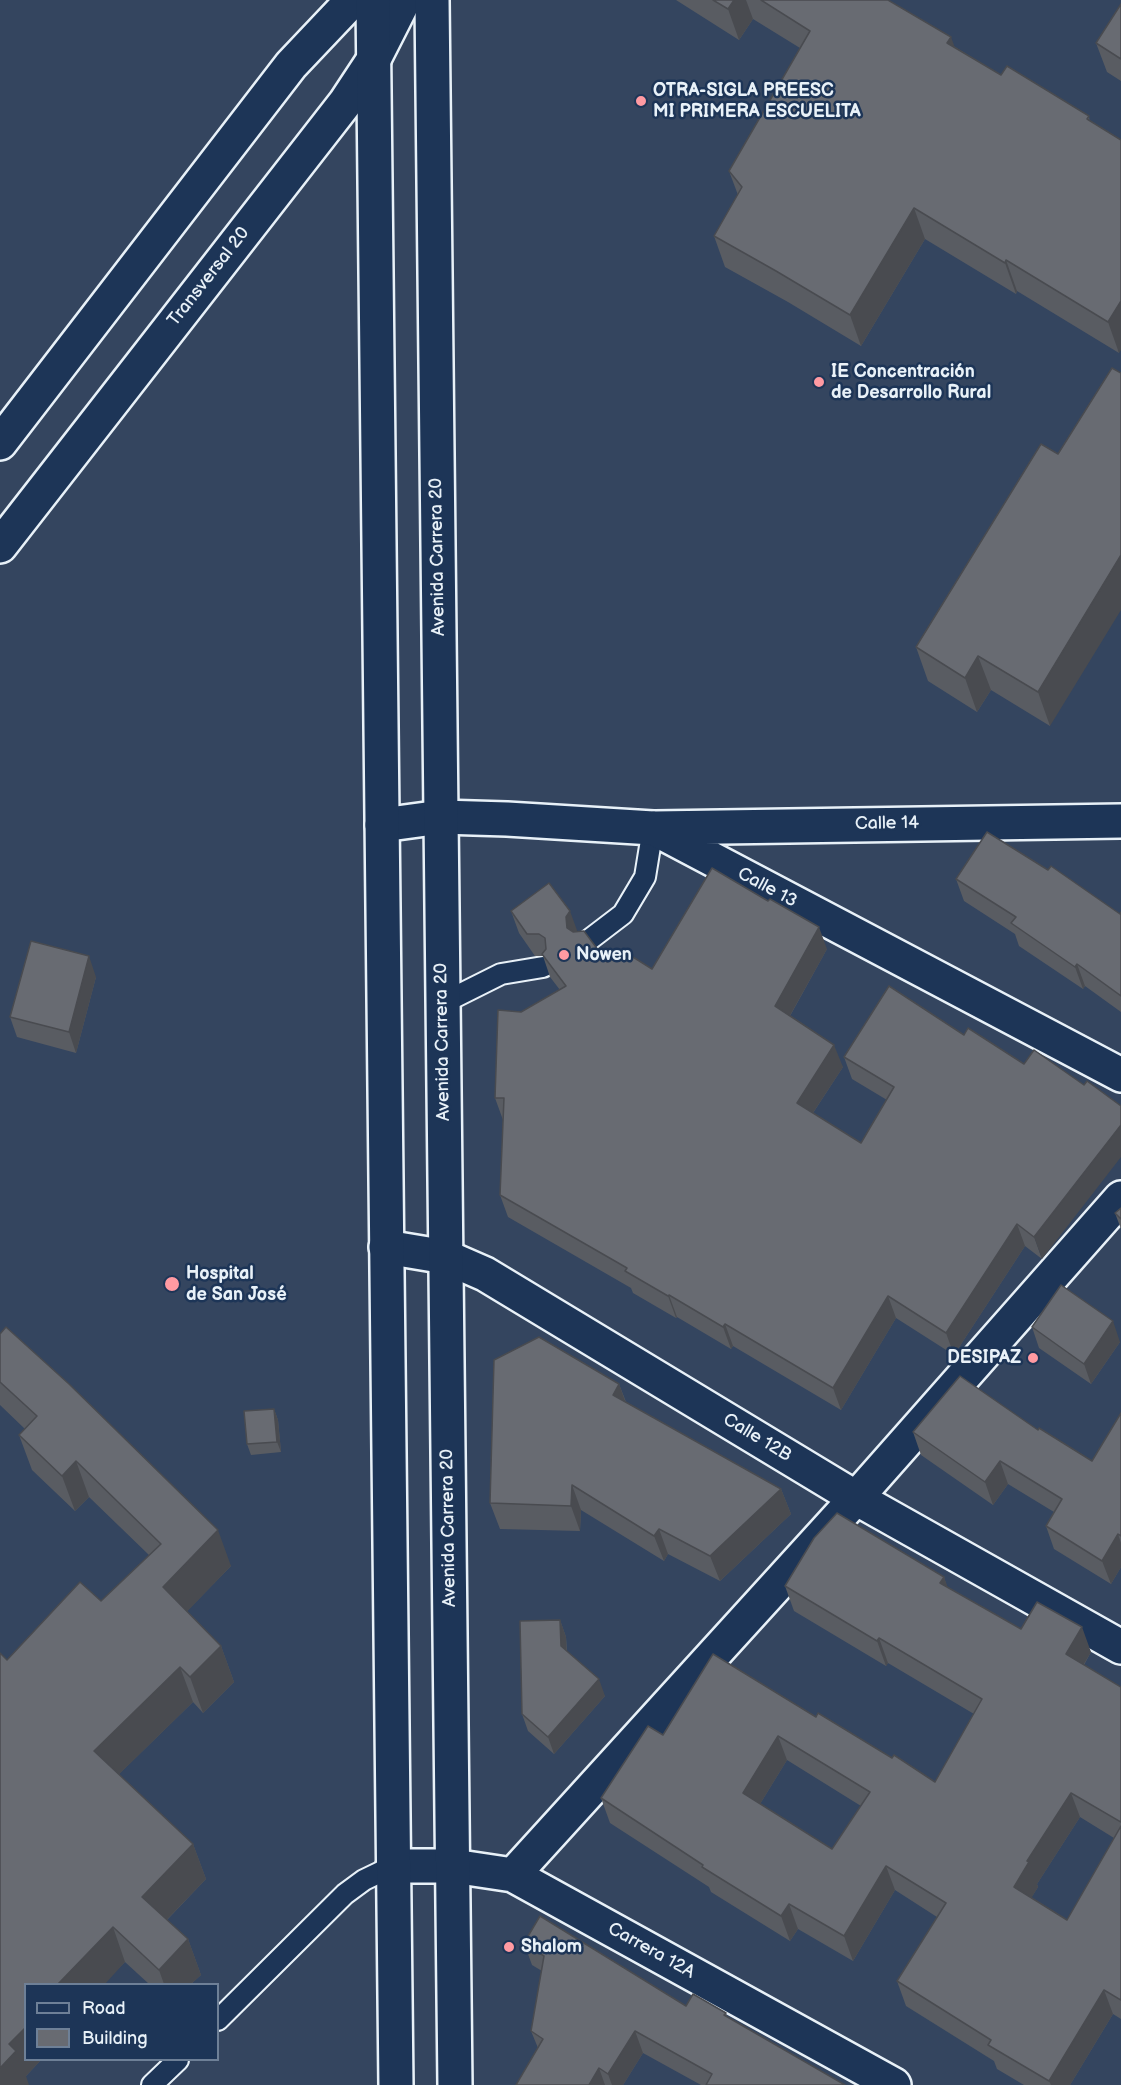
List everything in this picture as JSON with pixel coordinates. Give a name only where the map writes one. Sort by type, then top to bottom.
[{"type":"street","points":[[0,443],[291,65],[346,7],[349,0]]},
{"type":"street","points":[[373,0],[396,2085]]},
{"type":"street","name":"Transversal 20","points":[[0,546],[345,103],[374,59],[404,0]]},
{"type":"street","name":"Avenida Carrera 20","points":[[432,0],[455,2085]]},
{"type":"street","name":"Calle 13","points":[[382,825],[441,817],[653,828],[1121,1075]]},
{"type":"street","name":"Calle 14","points":[[653,828],[1121,821]]},
{"type":"street","points":[[513,1875],[856,1498],[1121,1198]]},
{"type":"street","name":"Calle 12B","points":[[386,1247],[446,1257],[485,1274],[856,1498],[1121,1647]]},
{"type":"street","name":"Carrera 12A","points":[[393,1866],[453,1866],[513,1875],[894,2085]]},
{"type":"lane","points":[[585,943],[623,914],[645,877],[653,828]]},
{"type":"lane","points":[[443,1003],[501,974],[543,967]]},
{"type":"lane","points":[[219,2019],[345,1894],[364,1880],[393,1866]]},
{"type":"lane","points":[[152,2085],[177,2061]]},
{"type":"building","points":[[713,0],[734,0],[728,9]]},
{"type":"building","points":[[761,0],[888,0],[951,37],[947,43],[1001,75],[1007,66],[1089,116],[1087,119],[1121,140],[1121,301],[1108,322],[914,208],[850,315],[714,236],[742,187],[729,171],[810,31]]},
{"type":"building","points":[[1121,4],[1121,59],[1096,43]]},
{"type":"building","points":[[1112,368],[1121,373],[1121,555],[1038,692],[978,656],[965,678],[916,647],[1041,444],[1058,454]]},
{"type":"building","points":[[987,832],[1048,870],[1051,866],[1120,914],[1121,912],[1121,996],[1077,964],[1075,967],[1011,923],[1016,917],[956,879]]},
{"type":"building","points":[[712,868],[768,901],[770,899],[819,927],[775,1006],[834,1045],[797,1103],[861,1143],[894,1087],[844,1057],[889,986],[964,1035],[968,1028],[1024,1064],[1034,1050],[1084,1085],[1087,1081],[1121,1106],[1121,1125],[1034,1237],[1017,1224],[946,1333],[888,1296],[833,1388],[725,1324],[723,1327],[668,1296],[625,1271],[627,1268],[500,1195],[504,1098],[495,1098],[498,1010],[521,1012],[566,986],[542,954],[546,949],[545,938],[539,934],[527,934],[511,911],[549,883],[570,911],[566,917],[567,928],[573,932],[584,931],[607,962],[625,952],[652,969]]},
{"type":"building","points":[[31,941],[89,956],[69,1032],[10,1017]]},
{"type":"building","points":[[1121,1208],[1121,1219],[1115,1213]]},
{"type":"building","points":[[1061,1285],[1113,1321],[1084,1364],[1032,1327]]},
{"type":"building","points":[[6,1327],[69,1384],[218,1530],[163,1587],[221,1646],[190,1677],[180,1667],[94,1751],[193,1844],[142,1897],[188,1939],[159,1970],[113,1927],[59,1983],[24,1983],[24,2029],[9,2044],[16,2051],[0,2068],[0,1653],[7,1660],[80,1582],[101,1601],[161,1544],[76,1461],[62,1476],[19,1435],[37,1416],[0,1382],[0,1334]]},
{"type":"building","points":[[539,1337],[619,1384],[613,1395],[781,1489],[710,1556],[659,1529],[654,1536],[572,1485],[571,1506],[490,1503],[494,1360]]},
{"type":"building","points":[[960,1376],[1038,1430],[1039,1428],[1092,1461],[1121,1413],[1121,1536],[1118,1534],[1102,1561],[1046,1526],[1062,1499],[1000,1461],[985,1482],[913,1432]]},
{"type":"building","points":[[274,1409],[277,1442],[247,1444],[244,1411]]},
{"type":"building","points":[[837,1513],[944,1577],[940,1583],[1021,1629],[1037,1602],[1082,1627],[1066,1654],[1121,1687],[1121,1822],[1071,1793],[1027,1861],[1029,1862],[1014,1887],[1067,1920],[1121,1826],[1121,2000],[1104,1990],[1049,2081],[988,2045],[991,2040],[897,1981],[946,1903],[886,1866],[844,1936],[789,1904],[781,1916],[702,1867],[703,1865],[601,1798],[648,1726],[663,1735],[713,1654],[816,1717],[818,1713],[892,1758],[894,1755],[935,1782],[982,1699],[879,1638],[877,1641],[785,1586],[814,1538]],"holes":[[[778,1736],[870,1792],[832,1849],[743,1793]]]},
{"type":"building","points":[[560,1620],[561,1646],[599,1679],[548,1737],[522,1714],[520,1621]]},
{"type":"building","points":[[540,1916],[686,2006],[693,1994],[726,2013],[724,2015],[845,2085],[706,2085],[712,2074],[635,2031],[608,2074],[599,2068],[589,2085],[516,2085],[543,2039],[531,2031],[544,1956],[524,1943]]},
{"type":"place","name":"OTRA-SIGLA PREESC MI PRIMERA ESCUELITA","points":[[641,101]]},
{"type":"place","name":"IE Concentración de Desarrollo Rural","points":[[819,382]]},
{"type":"place","name":"Nowen","points":[[564,955]]},
{"type":"place","name":"Hospital de San José","points":[[172,1284]]},
{"type":"place","name":"DESIPAZ","points":[[1033,1358]]},
{"type":"place","name":"Shalom","points":[[509,1947]]}]
